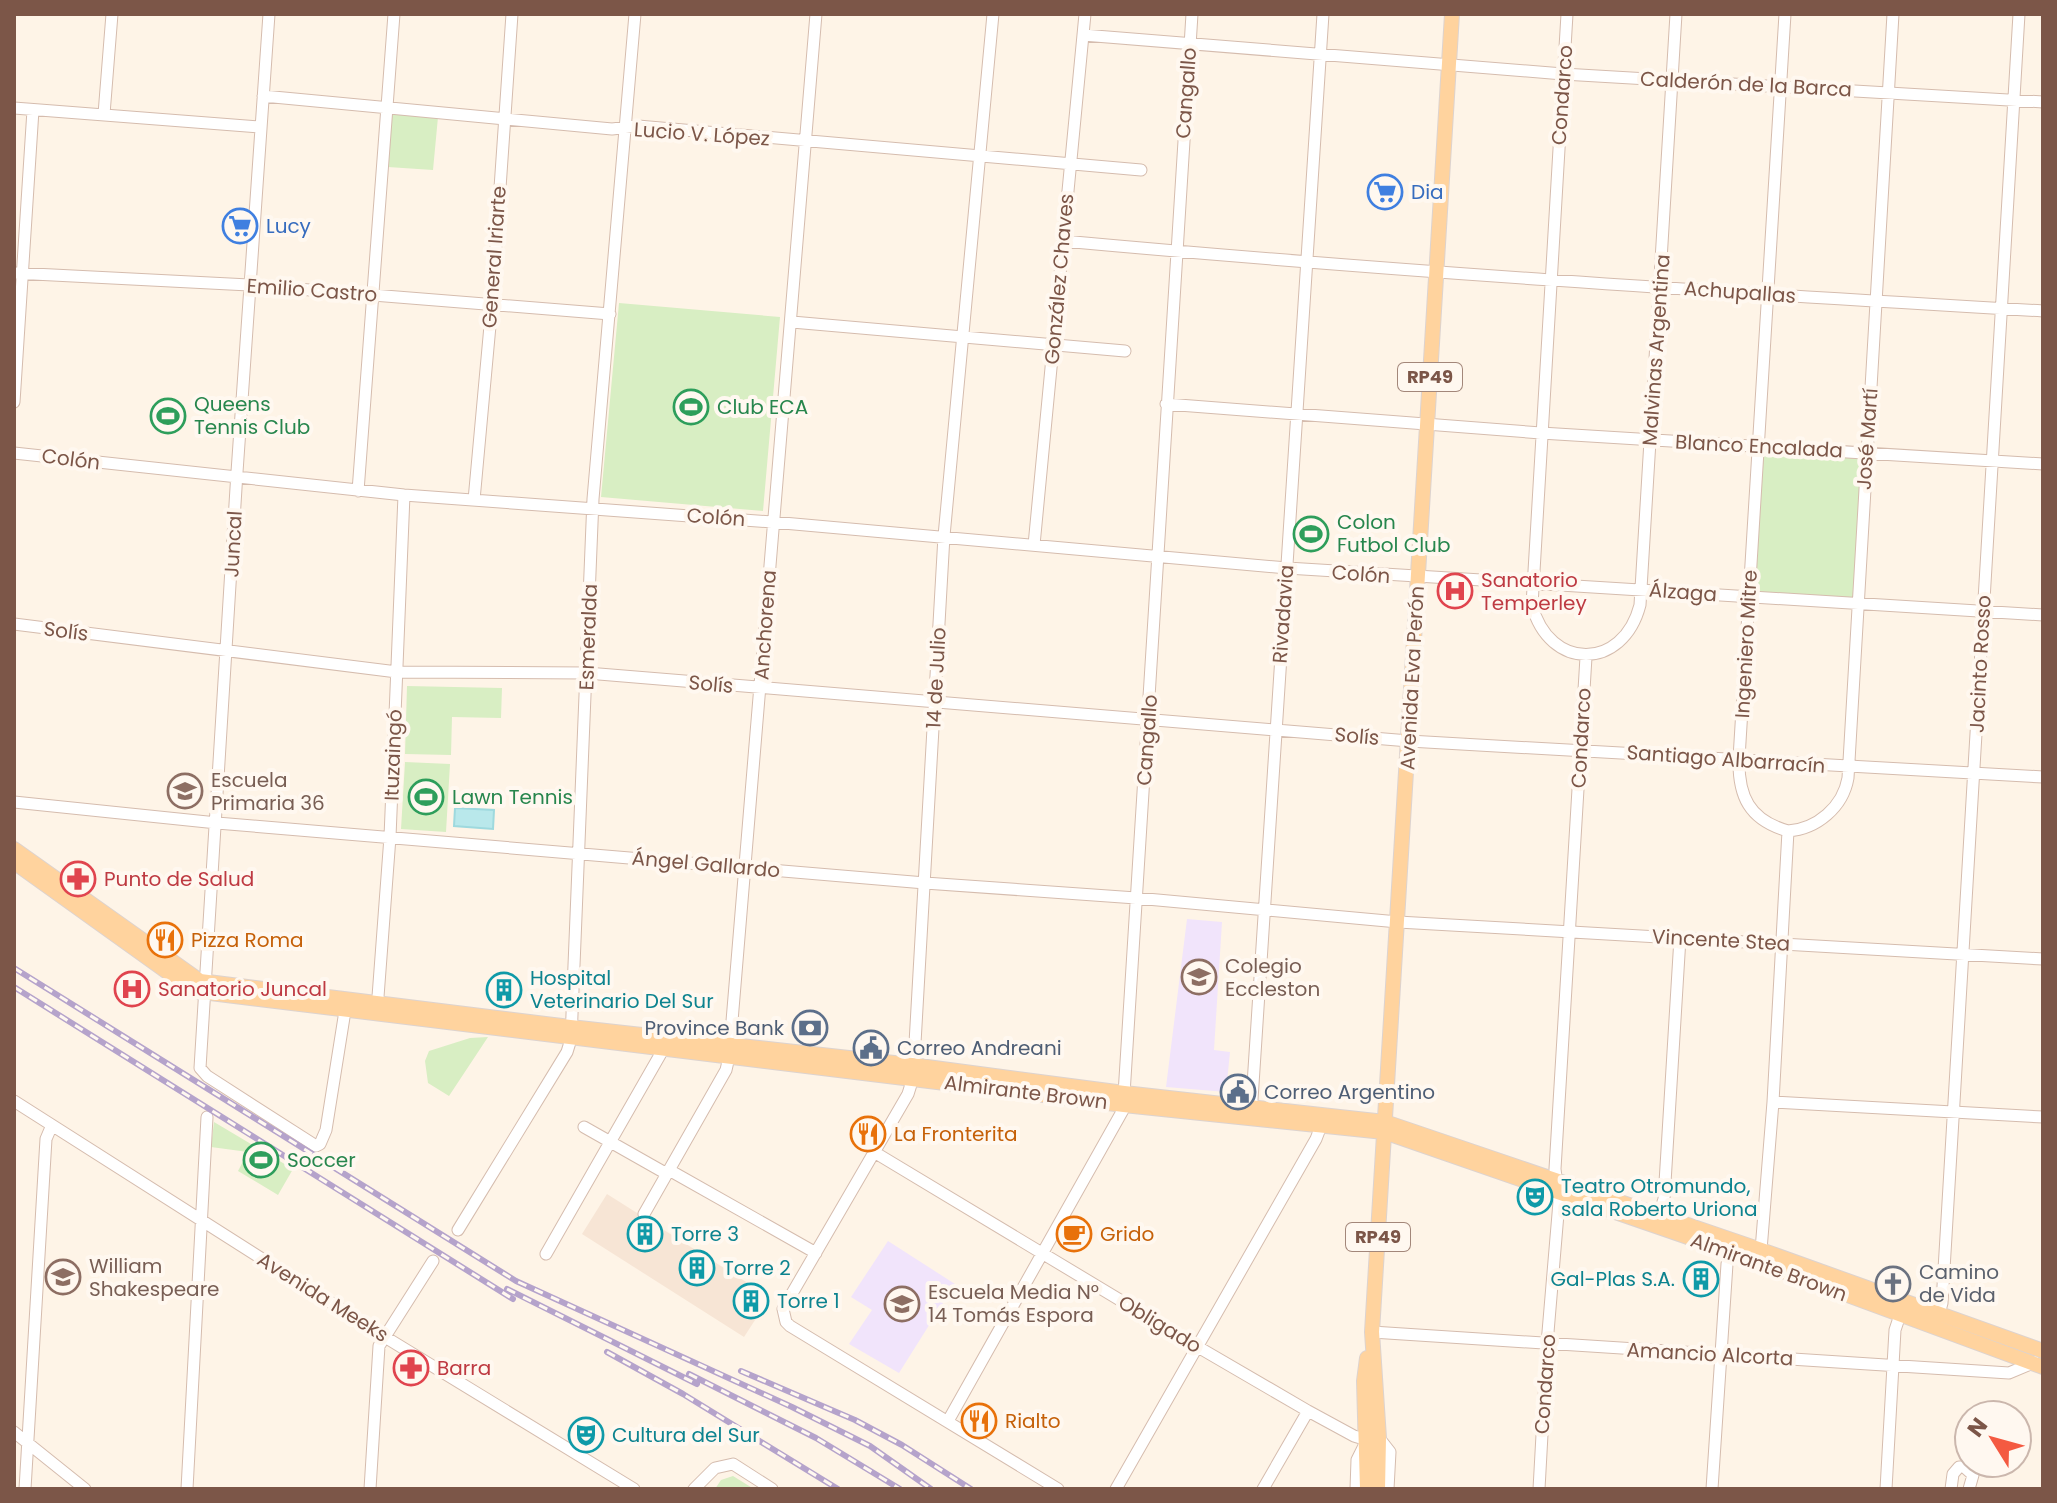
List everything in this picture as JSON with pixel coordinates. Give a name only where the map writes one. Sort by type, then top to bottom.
[{"type":"main road","name":"Avenida Eva Perón","points":[[1371,1337],[1452,14]]},
{"type":"main road","name":"Almirante Brown","points":[[14,849],[206,988],[345,1011],[377,1008]]},
{"type":"main road","name":"Almirante Brown","points":[[14,862],[189,988],[1384,1127],[1557,1185],[1900,1315],[2041,1359]]},
{"type":"main road","name":"Almirante Brown","points":[[570,1033],[664,1048],[730,1051]]},
{"type":"main road","name":"Almirante Brown","points":[[1252,1112],[1321,1126],[1384,1127]]},
{"type":"main road","name":"Almirante Brown","points":[[1557,1185],[1659,1214],[1761,1250],[1939,1314],[2041,1359]]},
{"type":"main road","name":"RP49","points":[[1371,1337],[1364,1381],[1378,1489]]},
{"type":"main road","name":"RP49","points":[[1367,1489],[1373,1439]]},
{"type":"street","points":[[104,114],[112,14]]},
{"type":"street","name":"Juncal","points":[[269,14],[199,1064],[203,1072],[313,1144],[320,1144],[326,1130],[345,1011]]},
{"type":"street","points":[[358,491],[394,14]]},
{"type":"street","name":"General Iriarte","points":[[474,500],[492,304],[512,14]]},
{"type":"street","name":"Esmeralda","points":[[458,1230],[567,1052],[570,1033],[593,508],[635,14]]},
{"type":"street","name":"Anchorena","points":[[644,1214],[726,1070],[730,1051],[816,14]]},
{"type":"street","name":"14 de Julio","points":[[948,1421],[790,1326],[783,1309],[908,1094],[912,1071],[944,536],[993,14]]},
{"type":"street","name":"González Chaves","points":[[1034,545],[1085,14]]},
{"type":"street","name":"Cangallo","points":[[948,1421],[1120,1119],[1124,1099],[1192,14]]},
{"type":"street","name":"Rivadavia","points":[[1252,1112],[1323,14]]},
{"type":"street","name":"Condarco","points":[[1539,1489],[1586,657],[1562,648],[1544,634],[1532,605],[1567,14]]},
{"type":"street","name":"Malvinas Argentina","points":[[1586,657],[1605,652],[1623,639],[1637,618],[1641,590],[1676,14]]},
{"type":"street","name":"Ingeniero Mitre","points":[[1785,14],[1739,758],[1740,787],[1747,804],[1771,825],[1788,831]]},
{"type":"street","name":"José Martí","points":[[1788,831],[1805,829],[1836,806],[1846,787],[1849,767],[1856,603],[1893,14]]},
{"type":"street","name":"Jacinto Rosso","points":[[1939,1314],[2019,14]]},
{"type":"street","name":"Calderón de la Barca","points":[[1083,35],[1563,74],[2043,102]]},
{"type":"street","name":"Lucio V. López","points":[[263,96],[612,129],[638,126],[1141,170]]},
{"type":"street","points":[[14,108],[260,127]]},
{"type":"street","points":[[14,402],[18,273],[33,110]]},
{"type":"street","points":[[1063,241],[1436,273]]},
{"type":"street","name":"Emilio Castro","points":[[18,273],[249,285],[610,314]]},
{"type":"street","name":"Achupallas","points":[[1436,273],[2043,311]]},
{"type":"street","points":[[792,322],[1125,351]]},
{"type":"street","points":[[1166,404],[1427,424]]},
{"type":"street","name":"Blanco Encalada","points":[[1427,424],[2043,464]]},
{"type":"street","name":"Colón","points":[[14,453],[358,491],[772,522],[1418,577]]},
{"type":"street","name":"Ituzaingó","points":[[377,1008],[390,837],[404,495]]},
{"type":"street","name":"Álzaga","points":[[1418,577],[2043,615]]},
{"type":"street","name":"Solís","points":[[14,624],[397,672],[587,673],[1409,741]]},
{"type":"street","name":"Santiago Albarracín","points":[[1409,741],[2043,777]]},
{"type":"street","name":"Ángel Gallardo","points":[[14,802],[217,823],[1398,922]]},
{"type":"street","points":[[1761,1250],[1773,1102],[1788,831]]},
{"type":"street","name":"Vincente Stea","points":[[1398,922],[2043,959]]},
{"type":"street","points":[[1659,1214],[1664,1199],[1680,938]]},
{"type":"street","points":[[546,1254],[664,1048]]},
{"type":"street","name":"Avenida Meeks","points":[[14,1101],[385,1337],[634,1489]]},
{"type":"street","points":[[1773,1102],[2043,1117]]},
{"type":"street","points":[[187,1489],[207,1117]]},
{"type":"street","points":[[25,1489],[46,1139],[52,1125]]},
{"type":"street","points":[[1116,1489],[1321,1126]]},
{"type":"street","points":[[584,1127],[816,1253]]},
{"type":"street","name":"Obligado","points":[[874,1152],[1308,1411],[1354,1436],[1373,1439]]},
{"type":"street","points":[[1712,1489],[1727,1264],[1731,1252]]},
{"type":"street","points":[[374,1487],[377,1353],[433,1261]]},
{"type":"street","points":[[1886,1489],[1895,1330],[1900,1315]]},
{"type":"street","name":"Amancio Alcorta","points":[[1371,1337],[1547,1344],[2009,1373],[2041,1359]]},
{"type":"street","points":[[1263,1489],[1308,1411]]},
{"type":"street","points":[[948,1421],[1058,1489]]},
{"type":"street","points":[[14,1432],[85,1489]]},
{"type":"street","points":[[1356,1489],[1357,1460],[1373,1439],[1390,1452],[1388,1489]]},
{"type":"street","points":[[694,1489],[715,1468],[733,1464],[772,1489]]},
{"type":"street","points":[[1951,1489],[1953,1474],[1959,1467],[1964,1467],[1973,1475],[1969,1489]]},
{"type":"shaded area","name":"Colegio Eccleston","points":[[1187,919],[1222,922],[1214,1050],[1230,1052],[1226,1092],[1166,1087]]},
{"type":"shaded area","points":[[607,1194],[770,1297],[744,1337],[582,1234]]},
{"type":"shaded area","name":"Escuela Media N° 14 Tomás Espora","points":[[888,1241],[955,1284],[899,1373],[849,1344],[872,1310],[851,1297]]},
{"type":"green space","points":[[391,114],[438,117],[433,170],[388,167]]},
{"type":"green space","name":"Club ECA","points":[[619,303],[780,317],[763,511],[601,497]]},
{"type":"green space","name":"Queens Tennis Club","points":[[162,401],[178,404],[172,431],[158,428]]},
{"type":"green space","points":[[1758,445],[1866,451],[1856,603],[1748,596]]},
{"type":"green space","points":[[407,686],[502,688],[501,718],[452,717],[451,755],[405,754]]},
{"type":"green space","name":"Lawn Tennis","points":[[405,762],[450,764],[446,832],[401,829]]},
{"type":"green space","points":[[488,1037],[449,1096],[428,1083],[425,1061],[429,1051],[470,1038]]},
{"type":"green space","name":"Soccer","points":[[214,1122],[293,1169],[278,1195],[238,1171],[248,1152],[211,1147]]},
{"type":"green space","points":[[733,1476],[754,1489],[715,1489],[721,1480]]},
{"type":"water","points":[[455,808],[494,810],[493,829],[454,826]]},
{"type":"railway","points":[[14,968],[516,1281],[870,1446],[931,1489]]},
{"type":"railway","points":[[14,987],[513,1299]]},
{"type":"railway","points":[[507,1289],[697,1384]]},
{"type":"railway","points":[[607,1352],[683,1394],[838,1489]]},
{"type":"railway","points":[[741,1371],[855,1420],[902,1445],[971,1489]]},
{"type":"railway","points":[[689,1374],[816,1438],[900,1489]]},
{"type":"place","name":"Dia","points":[[1385,192]]},
{"type":"place","name":"Lucy","points":[[240,226]]},
{"type":"place","name":"Club ECA","points":[[691,407]]},
{"type":"place","name":"Queens Tennis Club","points":[[168,416]]},
{"type":"place","name":"Colon Futbol Club","points":[[1311,534]]},
{"type":"place","name":"Sanatorio Temperley","points":[[1455,591]]},
{"type":"place","name":"Escuela Primaria 36","points":[[185,791]]},
{"type":"place","name":"Lawn Tennis","points":[[426,797]]},
{"type":"place","name":"Punto de Salud","points":[[78,879]]},
{"type":"place","name":"Pizza Roma","points":[[165,940]]},
{"type":"place","name":"Colegio Eccleston","points":[[1199,977]]},
{"type":"place","name":"Sanatorio Juncal","points":[[132,989]]},
{"type":"place","name":"Hospital Veterinario Del Sur","points":[[504,990]]},
{"type":"place","name":"Province Bank","points":[[810,1028]]},
{"type":"place","name":"Correo Andreani","points":[[871,1048]]},
{"type":"place","name":"Correo Argentino","points":[[1238,1092]]},
{"type":"place","name":"La Fronterita","points":[[868,1134]]},
{"type":"place","name":"Soccer","points":[[261,1160]]},
{"type":"place","name":"Teatro Otromundo, sala Roberto Uriona","points":[[1535,1197]]},
{"type":"place","name":"Torre 3","points":[[645,1234]]},
{"type":"place","name":"Grido","points":[[1074,1234]]},
{"type":"place","name":"Torre 2","points":[[697,1268]]},
{"type":"place","name":"William Shakespeare","points":[[63,1277]]},
{"type":"place","name":"Gal-Plas S.A.","points":[[1701,1279]]},
{"type":"place","name":"Camino de Vida","points":[[1893,1284]]},
{"type":"place","name":"Torre 1","points":[[751,1301]]},
{"type":"place","name":"Escuela Media N° 14 Tomás Espora","points":[[902,1304]]},
{"type":"place","name":"Barra","points":[[411,1368]]},
{"type":"place","name":"Rialto","points":[[979,1421]]},
{"type":"place","name":"Cultura del Sur","points":[[586,1435]]}]
